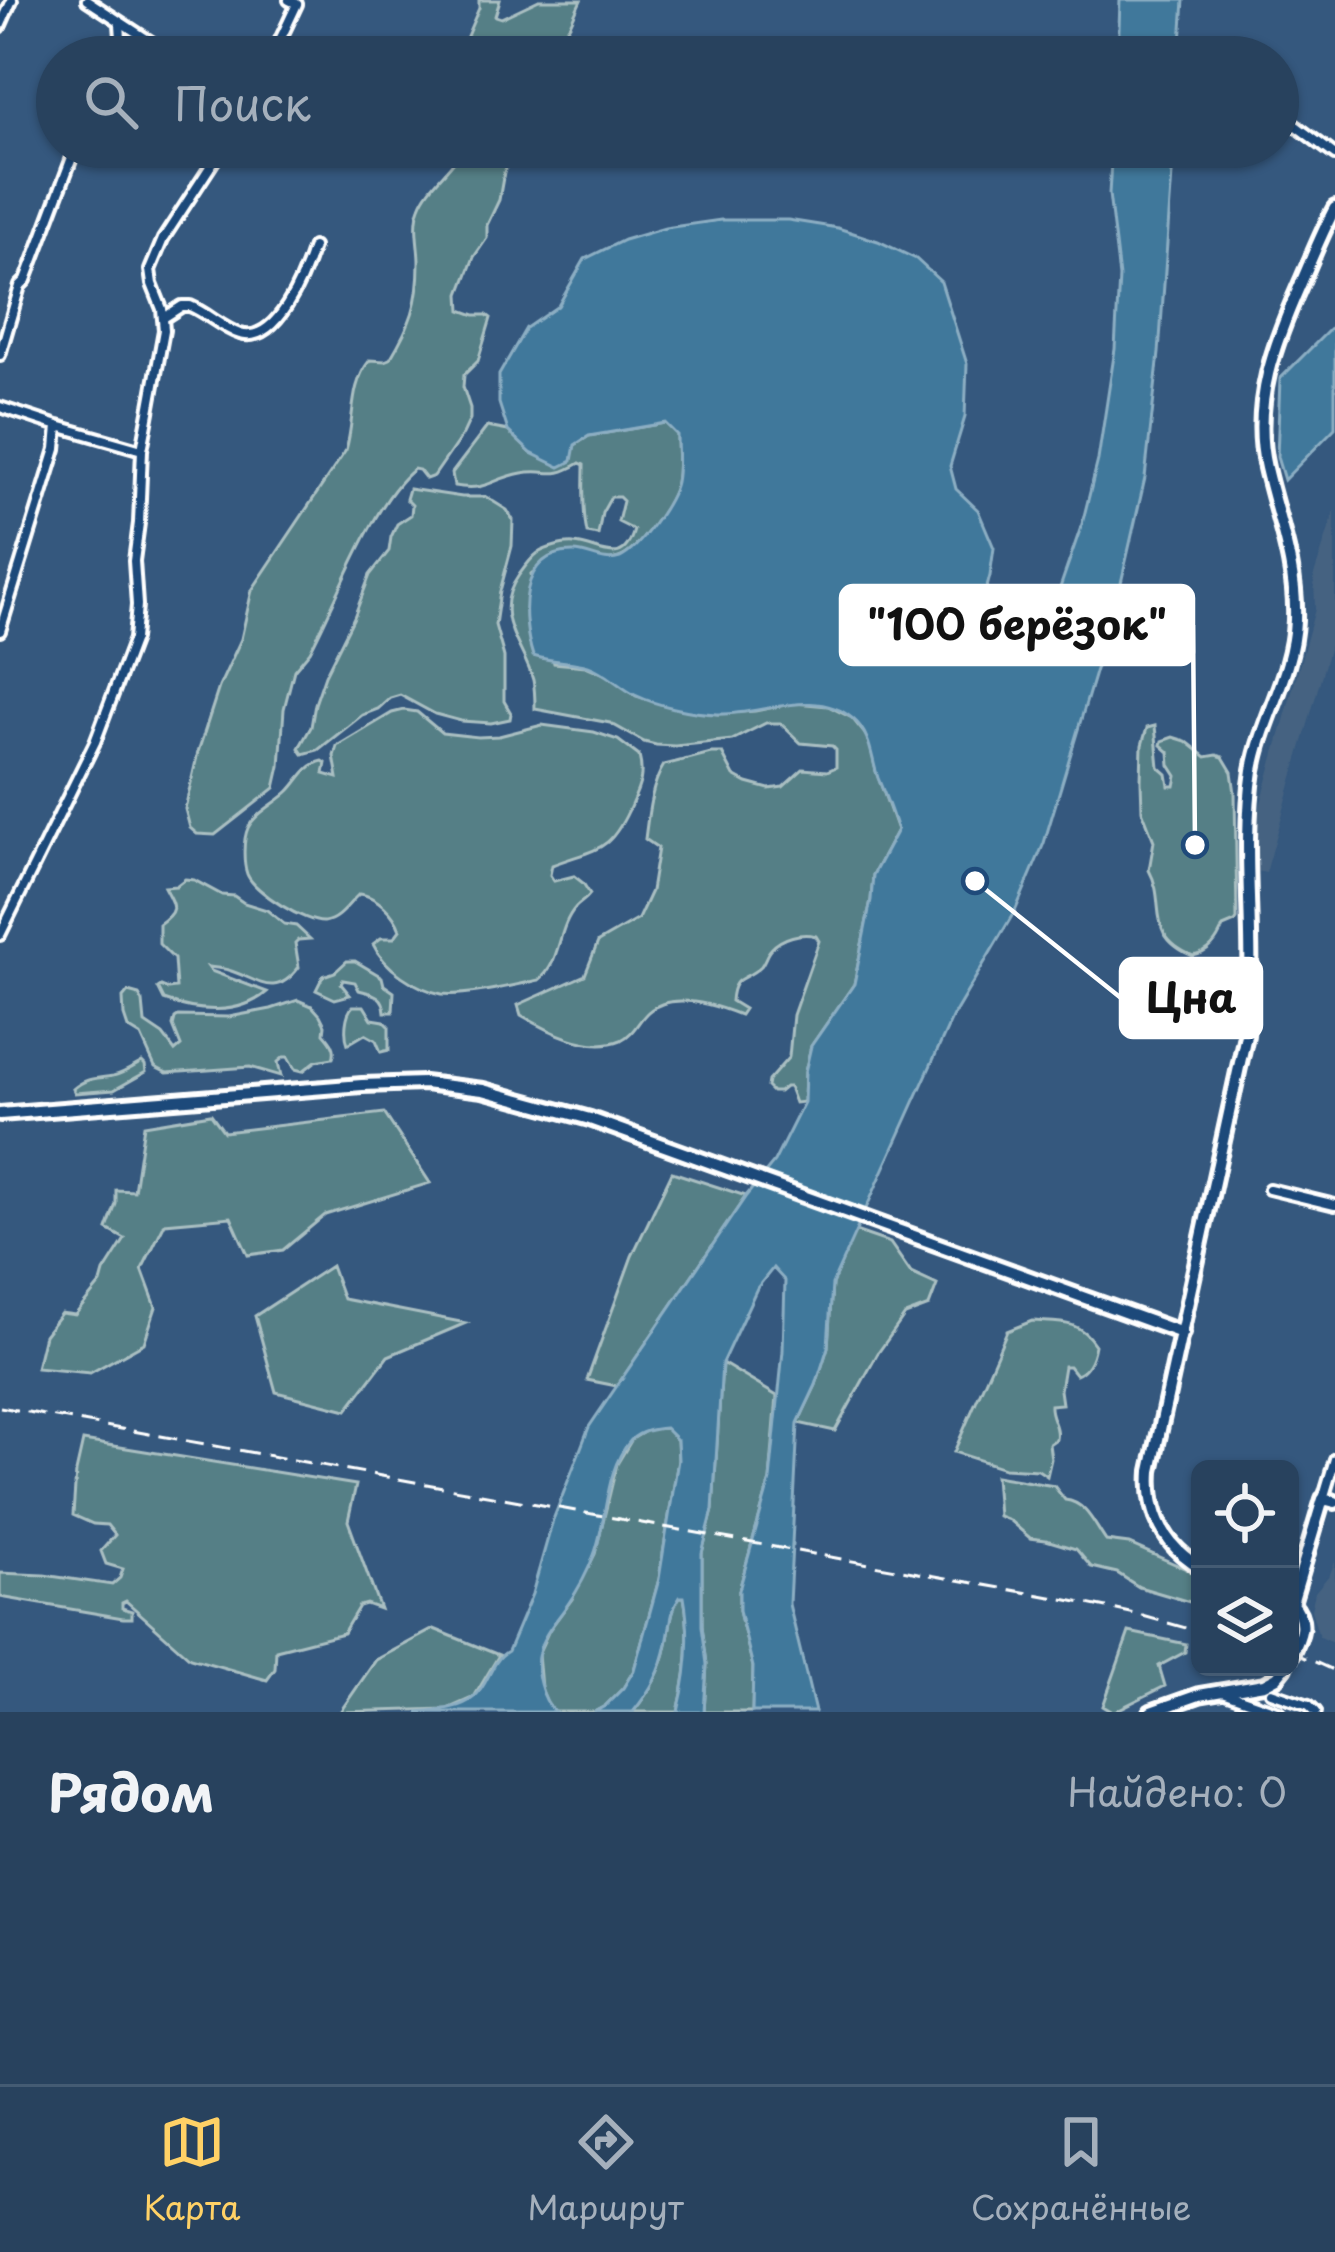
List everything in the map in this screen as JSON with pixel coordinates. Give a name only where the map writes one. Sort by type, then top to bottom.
[{"type":"street","points":[[0,27],[12,0]]},
{"type":"street","points":[[87,0],[142,36]]},
{"type":"street","points":[[282,36],[297,4],[289,0]]},
{"type":"street","points":[[120,22],[121,36]]},
{"type":"street","points":[[1299,128],[1335,155]]},
{"type":"street","points":[[0,355],[20,286],[68,168]]},
{"type":"street","points":[[0,935],[95,742],[134,639],[142,450],[163,342],[164,318],[150,277],[152,263],[209,168]]},
{"type":"street","points":[[1191,1561],[1163,1533],[1150,1496],[1151,1471],[1248,1020],[1254,769],[1294,639],[1293,569],[1266,467],[1260,422],[1273,350],[1335,208]]},
{"type":"street","points":[[164,318],[190,306],[238,333],[263,332],[281,314],[314,247]]},
{"type":"street","points":[[0,407],[142,450]]},
{"type":"street","points":[[0,632],[56,449],[58,426]]},
{"type":"street","points":[[0,1114],[325,1087],[424,1083],[483,1090],[655,1143],[1182,1333]]},
{"type":"street","points":[[1269,1189],[1335,1204]]},
{"type":"street","points":[[1299,1580],[1329,1500],[1335,1459]]},
{"type":"street","points":[[1268,1710],[1271,1687],[1279,1676]]},
{"type":"street","points":[[1151,1712],[1180,1700],[1256,1686],[1271,1687],[1316,1712]]},
{"type":"street","points":[[1220,1691],[1279,1712]]},
{"type":"shaded area","points":[[1120,0],[1184,0],[1181,36],[1119,36]]},
{"type":"shaded area","points":[[1111,168],[1172,168],[1145,478],[1118,596],[1044,843],[1016,909],[953,1016],[832,1284],[828,1347],[798,1423],[789,1604],[815,1712],[752,1712],[753,1667],[739,1611],[739,1590],[770,1480],[783,1351],[785,1281],[773,1268],[757,1288],[722,1363],[713,1510],[702,1553],[707,1664],[704,1712],[678,1712],[688,1641],[684,1597],[680,1597],[662,1663],[639,1704],[633,1712],[594,1712],[623,1688],[634,1670],[659,1579],[678,1460],[677,1440],[665,1428],[638,1434],[622,1452],[592,1561],[541,1645],[538,1676],[555,1712],[417,1712],[468,1701],[508,1651],[589,1427],[774,1162],[804,1102],[811,1046],[854,984],[873,875],[897,830],[864,732],[838,709],[805,703],[717,714],[686,710],[635,695],[588,666],[533,656],[526,607],[533,575],[555,555],[574,552],[614,559],[636,546],[676,482],[677,435],[665,423],[589,436],[575,445],[572,461],[560,467],[531,453],[508,431],[499,403],[499,375],[526,328],[558,306],[585,259],[624,240],[665,228],[721,220],[788,220],[838,228],[916,259],[941,282],[967,364],[965,417],[950,466],[956,489],[978,510],[994,548],[979,617],[985,643],[1001,651],[1022,642],[1053,608],[1098,460],[1115,349],[1119,277],[1109,194]]},
{"type":"shaded area","points":[[1335,324],[1335,428],[1284,480],[1277,457],[1280,379]]},
{"type":"shaded area","points":[[1335,510],[1335,628],[1266,873],[1256,871],[1258,814],[1315,609],[1314,575]]},
{"type":"shaded area","points":[[1335,1561],[1335,1644],[1319,1637],[1311,1610],[1315,1592]]},
{"type":"green space","points":[[479,0],[500,0],[495,16],[501,18],[539,0],[581,0],[562,36],[467,36]]},
{"type":"green space","points":[[449,168],[506,168],[487,238],[460,294],[461,310],[491,318],[478,361],[464,375],[470,419],[434,476],[426,479],[414,469],[399,483],[357,553],[310,651],[294,670],[284,709],[275,788],[215,835],[197,834],[190,828],[185,809],[198,752],[241,639],[252,590],[346,450],[363,370],[370,360],[390,359],[403,335],[417,290],[418,214],[429,191]]},
{"type":"green space","points":[[665,423],[677,434],[676,482],[644,537],[619,558],[607,561],[570,554],[531,574],[554,663],[586,666],[636,696],[681,709],[718,714],[795,703],[828,706],[852,718],[869,739],[897,830],[873,875],[854,984],[811,1046],[804,1102],[795,1103],[789,1087],[772,1092],[767,1087],[789,1057],[793,1015],[819,941],[816,936],[781,941],[761,966],[737,982],[731,1001],[744,1009],[740,1015],[706,1004],[669,1002],[648,1012],[621,1040],[596,1044],[544,1027],[521,1015],[518,1005],[585,975],[598,942],[638,919],[651,891],[658,848],[645,839],[653,791],[664,765],[722,753],[734,776],[769,789],[783,787],[803,769],[836,767],[832,746],[801,743],[780,723],[766,723],[732,740],[656,745],[610,723],[535,709],[533,680],[508,616],[507,603],[519,575],[535,555],[555,546],[570,544],[617,553],[634,530],[618,522],[623,501],[611,497],[598,535],[587,533],[584,465],[580,463],[556,473],[522,473],[475,487],[454,486],[452,473],[487,427],[508,431],[531,453],[575,445],[589,436]]},
{"type":"green space","points":[[409,489],[486,497],[507,510],[513,520],[495,625],[504,657],[504,701],[510,719],[461,721],[435,714],[400,695],[362,715],[318,750],[303,754],[299,748],[311,727],[325,675],[370,575],[389,551],[397,524],[411,515],[412,505],[406,499]]},
{"type":"green space","points":[[404,710],[417,712],[442,733],[499,736],[542,725],[594,732],[618,740],[639,756],[639,786],[610,840],[552,865],[554,881],[574,876],[590,894],[569,916],[551,965],[539,980],[464,994],[432,991],[402,976],[378,953],[373,944],[394,938],[400,930],[378,902],[359,894],[334,918],[316,921],[269,897],[247,874],[245,838],[256,818],[317,763],[326,763],[324,774],[338,778],[337,746]]},
{"type":"green space","points":[[1155,726],[1159,767],[1167,774],[1169,786],[1175,786],[1177,776],[1169,752],[1161,745],[1173,737],[1206,757],[1223,757],[1232,772],[1237,919],[1223,927],[1208,949],[1193,956],[1178,948],[1162,929],[1149,870],[1154,841],[1142,810],[1142,745],[1147,728]]},
{"type":"green space","points":[[185,879],[296,926],[310,939],[295,943],[299,967],[273,985],[208,967],[267,992],[244,1005],[203,1009],[164,1000],[158,988],[176,988],[174,959],[159,944],[159,924],[173,907],[164,887]]},
{"type":"green space","points":[[347,961],[382,977],[394,992],[393,1012],[385,1012],[380,999],[359,990],[355,982],[343,980],[350,995],[335,999],[316,990],[323,976]]},
{"type":"green space","points":[[128,992],[139,995],[145,1023],[175,1051],[181,1046],[173,1026],[178,1016],[229,1017],[298,1000],[320,1015],[334,1048],[333,1058],[316,1061],[303,1071],[284,1057],[278,1062],[281,1076],[250,1067],[167,1073],[155,1067],[141,1036],[128,1028],[123,998]]},
{"type":"green space","points":[[353,1006],[364,1006],[372,1019],[389,1026],[389,1050],[381,1052],[376,1040],[365,1034],[348,1044],[346,1024]]},
{"type":"green space","points":[[142,1062],[146,1072],[114,1090],[75,1093],[73,1089],[87,1080],[120,1074]]},
{"type":"green space","points":[[384,1113],[430,1183],[325,1215],[283,1250],[248,1255],[231,1217],[165,1223],[142,1269],[156,1307],[144,1343],[90,1373],[36,1368],[44,1335],[61,1313],[75,1315],[101,1283],[125,1239],[107,1229],[116,1190],[134,1191],[144,1125],[211,1114],[224,1132]]},
{"type":"green space","points":[[672,1172],[746,1196],[617,1386],[587,1380],[632,1256]]},
{"type":"green space","points":[[855,1231],[890,1243],[911,1273],[937,1285],[929,1306],[905,1315],[878,1353],[835,1431],[798,1423],[828,1347],[832,1284]]},
{"type":"green space","points":[[331,1266],[343,1299],[466,1323],[388,1356],[347,1410],[276,1392],[255,1316]]},
{"type":"green space","points":[[1032,1321],[1075,1327],[1095,1345],[1090,1363],[1080,1373],[1064,1366],[1062,1404],[1050,1405],[1057,1434],[1049,1444],[1047,1476],[954,1452],[1007,1331]]},
{"type":"green space","points":[[722,1363],[777,1396],[770,1480],[739,1590],[739,1611],[753,1667],[752,1712],[704,1712],[707,1664],[702,1553],[713,1510]]},
{"type":"green space","points":[[666,1428],[677,1440],[678,1460],[659,1579],[634,1670],[623,1688],[594,1712],[555,1712],[541,1688],[538,1654],[595,1554],[617,1464],[632,1439],[649,1429]]},
{"type":"green space","points":[[83,1441],[356,1485],[348,1521],[380,1609],[359,1606],[343,1633],[276,1650],[275,1669],[267,1680],[190,1658],[126,1601],[122,1608],[132,1611],[132,1618],[0,1597],[0,1573],[112,1585],[120,1578],[123,1569],[106,1564],[101,1551],[115,1535],[107,1525],[73,1515]]},
{"type":"green space","points":[[995,1476],[1054,1486],[1065,1500],[1084,1509],[1106,1541],[1129,1544],[1191,1571],[1191,1602],[1091,1567],[1076,1549],[1030,1538],[998,1516]]},
{"type":"green space","points":[[679,1597],[684,1597],[688,1640],[678,1712],[633,1712],[659,1672]]},
{"type":"green space","points":[[434,1629],[499,1655],[474,1697],[447,1709],[340,1712],[376,1660]]},
{"type":"green space","points":[[1129,1632],[1186,1644],[1185,1652],[1159,1666],[1165,1686],[1113,1712],[1103,1706]]},
{"type":"railway","points":[[0,1407],[1068,1600],[1191,1629]]},
{"type":"railway","points":[[1299,1655],[1335,1671]]},
{"type":"place","name":"\"100 берёзок\"","points":[[1195,845]]},
{"type":"place","name":"Цна","points":[[975,881]]}]
